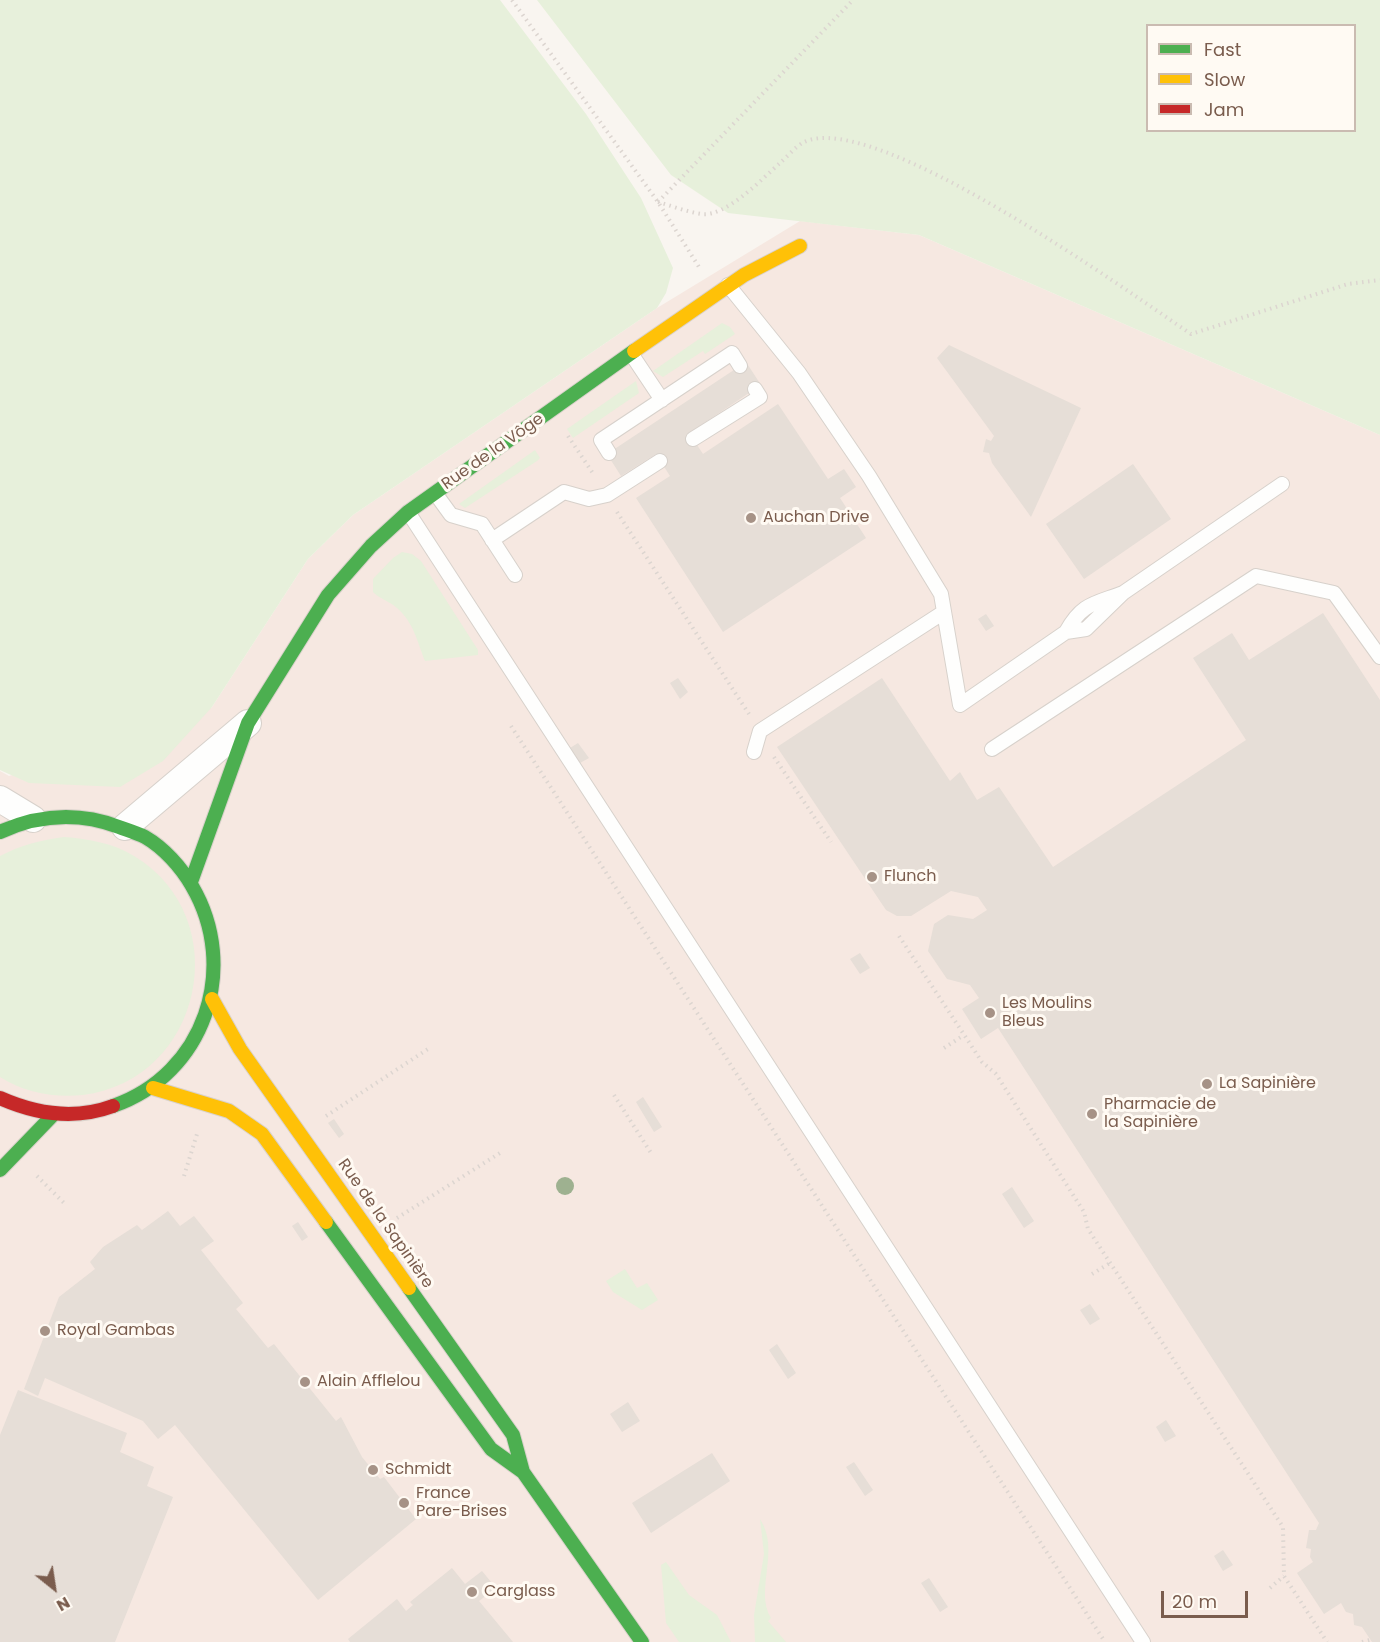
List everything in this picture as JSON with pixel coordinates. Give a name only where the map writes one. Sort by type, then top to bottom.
[{"type":"street","name":"Rue de la Vôge","points":[[191,882],[248,723],[328,595],[371,546],[408,512],[722,289],[800,246]]},
{"type":"street","name":"Rue de la Vôge","points":[[125,827],[248,723]]},
{"type":"street","points":[[0,799],[33,819]]},
{"type":"street","points":[[0,832],[33,819],[85,817],[125,827],[162,850],[191,882],[201,902],[213,937],[216,966],[212,999],[206,1019],[187,1055],[153,1088],[113,1107],[81,1114],[53,1115],[27,1110],[0,1098]]},
{"type":"street","name":"Rue de la Sapinière","points":[[212,999],[240,1049],[513,1435],[523,1472]]},
{"type":"street","name":"Rue de la Sapinière","points":[[153,1088],[229,1111],[262,1134],[491,1449],[523,1472],[642,1642]]},
{"type":"street","points":[[0,1170],[53,1115]]},
{"type":"lane","points":[[722,289],[799,373],[869,476],[941,594],[960,705],[1066,632],[1076,614],[1083,609],[1123,593],[1282,484]]},
{"type":"lane","points":[[609,453],[601,440],[732,353],[740,366]]},
{"type":"lane","points":[[632,355],[662,400]]},
{"type":"lane","points":[[693,439],[760,396],[755,389]]},
{"type":"lane","points":[[492,540],[564,492],[589,499],[607,495],[626,478],[660,461]]},
{"type":"lane","points":[[435,493],[451,515],[482,524],[516,575]]},
{"type":"lane","points":[[408,512],[1143,1642]]},
{"type":"lane","points":[[992,749],[1256,576],[1334,593],[1380,657]]},
{"type":"lane","points":[[754,752],[760,731],[944,612]]},
{"type":"path","points":[[512,0],[722,289]]},
{"type":"path","points":[[658,202],[853,0]]},
{"type":"path","points":[[658,202],[704,215],[728,206],[748,192],[804,142],[838,137],[877,148],[1006,211],[1191,334],[1348,284],[1380,280]]},
{"type":"path","points":[[551,411],[831,842]]},
{"type":"path","points":[[511,726],[1105,1642]]},
{"type":"path","points":[[898,936],[982,1062],[996,1074],[1084,1212],[1088,1229],[1283,1527],[1284,1576],[1327,1642]]},
{"type":"path","points":[[944,1048],[964,1035]]},
{"type":"path","points":[[318,1121],[431,1047]]},
{"type":"path","points":[[614,1095],[651,1153]]},
{"type":"path","points":[[184,1176],[200,1122]]},
{"type":"path","points":[[386,1221],[397,1218],[500,1153]]},
{"type":"path","points":[[16,1154],[66,1205]]},
{"type":"path","points":[[1092,1274],[1110,1263]]},
{"type":"path","points":[[1270,1588],[1284,1576]]},
{"type":"path","points":[[1362,1642],[1370,1640]]},
{"type":"shaded area","points":[[800,221],[919,235],[1380,435],[1380,1642],[0,1642],[0,771],[9,776],[212,707],[308,559],[353,515],[657,308]]},
{"type":"green space","points":[[0,0],[500,0],[586,114],[641,198],[673,268],[666,293],[657,308],[353,515],[308,559],[212,707],[163,761],[120,787],[29,783],[0,770]]},
{"type":"green space","points":[[537,0],[1380,0],[1380,435],[919,235],[728,213],[671,175]]},
{"type":"green space","points":[[722,323],[730,327],[735,334],[705,354],[703,351],[663,377],[653,371]]},
{"type":"green space","points":[[636,381],[639,393],[573,438],[567,429]]},
{"type":"green space","points":[[535,450],[540,458],[537,461],[465,508],[459,504]]},
{"type":"green space","points":[[402,552],[412,554],[421,561],[478,650],[478,655],[425,661],[414,633],[403,614],[373,592],[373,579]]},
{"type":"green space","points":[[64,837],[100,842],[118,848],[134,856],[166,883],[186,917],[195,955],[192,993],[179,1029],[156,1060],[124,1083],[72,1096],[30,1091],[0,1077],[0,856],[31,843]]},
{"type":"green space","points":[[625,1269],[637,1288],[647,1283],[658,1300],[642,1310],[613,1292],[606,1281]]},
{"type":"green space","points":[[760,1519],[766,1531],[768,1544],[765,1595],[771,1618],[768,1621],[786,1642],[755,1642],[754,1615],[764,1554]]},
{"type":"green space","points":[[666,1562],[689,1595],[717,1615],[731,1642],[679,1642],[666,1623],[661,1565]]},
{"type":"building","points":[[949,345],[1081,408],[1031,517],[992,463],[989,453],[983,452],[986,439],[991,441],[994,436],[937,358]]},
{"type":"building","points":[[746,362],[761,385],[689,433],[703,454],[778,404],[828,479],[844,469],[856,487],[840,498],[866,538],[723,632],[636,498],[670,476],[656,454],[621,476],[607,454]]},
{"type":"building","points":[[1133,464],[1171,519],[1084,579],[1046,524]]},
{"type":"building","name":"La Sapinière","points":[[1323,613],[1380,700],[1380,1642],[1372,1642],[1362,1627],[1354,1625],[1353,1614],[1346,1612],[1341,1603],[1324,1614],[1297,1573],[1313,1562],[1310,1557],[1311,1549],[1306,1548],[1309,1530],[1316,1530],[1319,1523],[998,1028],[981,1039],[962,1009],[979,998],[970,985],[947,979],[928,951],[934,924],[948,915],[973,919],[987,910],[978,897],[951,891],[911,916],[897,916],[886,910],[777,747],[882,678],[950,781],[960,772],[977,800],[999,787],[1053,867],[1246,740],[1193,658],[1232,633],[1249,660]]},
{"type":"building","points":[[986,614],[994,626],[986,631],[978,619]]},
{"type":"building","points":[[678,678],[688,692],[680,699],[670,683]]},
{"type":"building","points":[[578,743],[589,758],[580,763],[570,748]]},
{"type":"building","points":[[860,953],[870,968],[860,974],[850,959]]},
{"type":"building","points":[[643,1097],[662,1127],[654,1132],[636,1102]]},
{"type":"building","points":[[334,1119],[344,1134],[339,1138],[328,1123]]},
{"type":"building","points":[[1012,1187],[1034,1221],[1024,1228],[1002,1194]]},
{"type":"building","points":[[168,1211],[180,1226],[194,1216],[214,1241],[201,1250],[243,1303],[236,1309],[268,1348],[274,1344],[336,1421],[341,1417],[362,1457],[380,1479],[384,1477],[416,1519],[318,1600],[175,1425],[158,1439],[143,1421],[45,1378],[38,1396],[24,1389],[59,1297],[95,1269],[90,1262],[103,1247],[137,1225],[142,1230]]},
{"type":"building","points":[[298,1222],[308,1237],[302,1241],[292,1226]]},
{"type":"building","points":[[1090,1304],[1100,1319],[1090,1325],[1080,1310]]},
{"type":"building","points":[[777,1344],[796,1373],[788,1379],[769,1350]]},
{"type":"building","points":[[18,1390],[127,1433],[120,1452],[154,1467],[147,1486],[173,1497],[115,1642],[0,1642],[0,1435]]},
{"type":"building","points":[[628,1402],[640,1421],[622,1432],[610,1414]]},
{"type":"building","points":[[1166,1420],[1176,1436],[1165,1442],[1156,1427]]},
{"type":"building","points":[[712,1453],[730,1481],[651,1533],[632,1503]]},
{"type":"building","points":[[854,1462],[873,1490],[865,1496],[846,1467]]},
{"type":"building","points":[[1223,1550],[1233,1565],[1223,1571],[1214,1556]]},
{"type":"building","points":[[452,1568],[465,1584],[482,1571],[496,1588],[479,1601],[513,1642],[350,1642],[348,1639],[397,1599],[406,1611],[413,1605],[410,1602]]},
{"type":"building","points":[[929,1578],[948,1607],[940,1612],[921,1583]]},
{"type":"traffic: fast","points":[[191,882],[248,723],[328,595],[371,546],[408,512],[634,351]]},
{"type":"traffic: fast","points":[[0,832],[30,822],[74,817],[104,822],[139,834],[165,852],[183,872],[206,918],[213,950],[212,983],[205,1015],[191,1044],[171,1070],[145,1091],[113,1106]]},
{"type":"traffic: fast","points":[[0,1170],[53,1115]]},
{"type":"traffic: fast","points":[[326,1222],[491,1449],[523,1472]]},
{"type":"traffic: fast","points":[[409,1288],[513,1435],[523,1472],[642,1642]]},
{"type":"traffic: slow","points":[[634,351],[744,275],[800,246]]},
{"type":"traffic: slow","points":[[212,999],[240,1049],[409,1288]]},
{"type":"traffic: slow","points":[[153,1088],[229,1111],[262,1134],[326,1222]]},
{"type":"traffic: jam","points":[[0,1098],[28,1108],[70,1114],[113,1106]]},
{"type":"place","name":"Auchan Drive","points":[[751,518]]},
{"type":"place","name":"Flunch","points":[[872,877]]},
{"type":"place","name":"Les Moulins Bleus","points":[[990,1013]]},
{"type":"place","name":"La Sapinière","points":[[1207,1084]]},
{"type":"place","name":"Pharmacie de la Sapinière","points":[[1092,1114]]},
{"type":"place","name":"Royal Gambas","points":[[45,1331]]},
{"type":"place","name":"Alain Afflelou","points":[[305,1382]]},
{"type":"place","name":"Schmidt","points":[[373,1470]]},
{"type":"place","name":"France Pare-Brises","points":[[404,1503]]},
{"type":"place","name":"Carglass","points":[[472,1592]]}]
